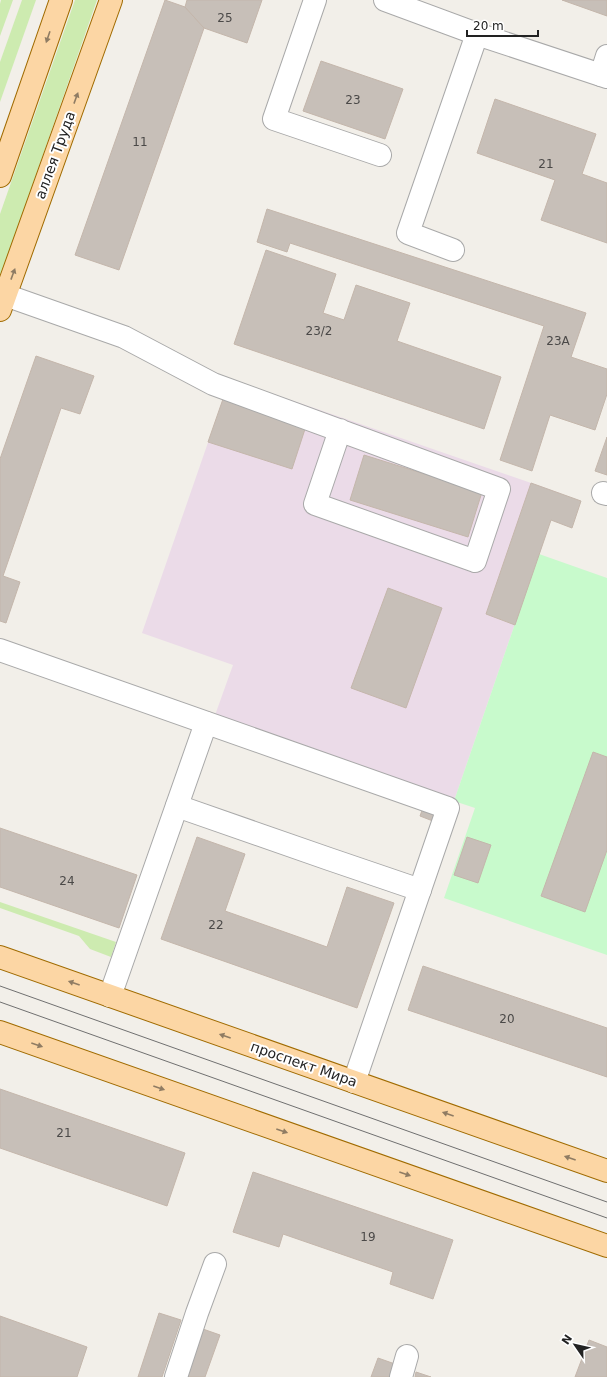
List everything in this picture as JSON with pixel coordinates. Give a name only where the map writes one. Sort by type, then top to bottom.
[{"type":"main road","points":[[0,176],[61,0]]},
{"type":"main road","name":"аллея Труда","points":[[3,303],[111,0]]},
{"type":"main road","name":"проспект Мира","points":[[0,957],[607,1171]]},
{"type":"main road","points":[[0,1032],[607,1246]]},
{"type":"street","points":[[315,0],[274,119],[380,155]]},
{"type":"street","points":[[385,0],[476,34],[605,69]]},
{"type":"street","points":[[453,250],[408,233],[476,34]]},
{"type":"street","points":[[3,303],[124,337],[213,384],[340,430],[499,489],[475,561],[315,504],[340,430]]},
{"type":"street","points":[[0,650],[448,808],[354,1082]]},
{"type":"street","points":[[110,996],[206,723]]},
{"type":"street","points":[[176,806],[420,890]]},
{"type":"street","points":[[176,1377],[215,1264]]},
{"type":"street","points":[[401,1377],[407,1356]]},
{"type":"shaded area","points":[[230,379],[560,493],[454,801],[214,718],[233,665],[142,633]]},
{"type":"green space","points":[[1,0],[13,0],[0,36],[0,4]]},
{"type":"green space","points":[[22,0],[36,0],[0,102],[0,62]]},
{"type":"green space","points":[[75,0],[97,0],[0,278],[0,214]]},
{"type":"green space","points":[[539,554],[607,578],[607,955],[444,898],[475,808],[454,801]]},
{"type":"green space","points":[[0,902],[116,942],[111,957],[90,949],[79,936],[0,908]]},
{"type":"building","points":[[165,0],[185,7],[204,28],[119,270],[75,255]]},
{"type":"building","points":[[187,0],[262,0],[247,43],[204,28],[185,7]]},
{"type":"building","points":[[562,0],[607,0],[607,16]]},
{"type":"building","points":[[321,61],[403,89],[385,139],[303,111]]},
{"type":"building","points":[[495,99],[596,134],[582,174],[607,183],[607,243],[541,220],[555,180],[477,153]]},
{"type":"building","points":[[267,209],[586,313],[571,357],[607,369],[607,394],[595,430],[550,415],[532,471],[500,460],[544,326],[290,243],[287,252],[257,242]]},
{"type":"building","points":[[266,250],[336,274],[323,313],[344,320],[356,285],[410,303],[397,341],[501,377],[484,429],[234,344]]},
{"type":"building","points":[[36,356],[94,376],[80,414],[61,408],[3,576],[20,582],[6,623],[0,621],[0,459]]},
{"type":"building","points":[[223,399],[306,426],[292,469],[208,442]]},
{"type":"building","points":[[607,437],[607,475],[595,471]]},
{"type":"building","points":[[364,455],[482,492],[468,537],[350,500]]},
{"type":"building","points":[[531,483],[581,501],[572,528],[551,520],[515,625],[486,614]]},
{"type":"building","points":[[388,588],[442,608],[406,708],[351,688]]},
{"type":"building","points":[[593,752],[607,757],[607,850],[585,912],[541,896]]},
{"type":"building","points":[[424,805],[442,811],[438,823],[420,816]]},
{"type":"building","points":[[0,828],[137,875],[119,928],[0,887]]},
{"type":"building","points":[[197,837],[245,854],[225,911],[327,947],[347,887],[394,903],[357,1008],[161,939]]},
{"type":"building","points":[[467,837],[491,845],[478,883],[454,875]]},
{"type":"building","points":[[423,966],[607,1028],[607,1077],[408,1010]]},
{"type":"building","points":[[0,1089],[185,1153],[167,1206],[0,1148]]},
{"type":"building","points":[[253,1172],[453,1240],[433,1299],[390,1284],[393,1272],[283,1234],[279,1247],[233,1232]]},
{"type":"building","points":[[159,1313],[181,1320],[162,1377],[138,1377]]},
{"type":"building","points":[[0,1316],[87,1347],[77,1377],[0,1377]]},
{"type":"building","points":[[200,1328],[220,1335],[205,1377],[183,1377]]},
{"type":"building","points":[[589,1340],[607,1347],[607,1377],[575,1377]]},
{"type":"building","points":[[378,1358],[395,1364],[390,1377],[371,1377]]},
{"type":"building","points":[[416,1372],[431,1377],[415,1377]]},
{"type":"tram line","points":[[0,986],[607,1202]]},
{"type":"tram line","points":[[0,1002],[607,1218]]}]
